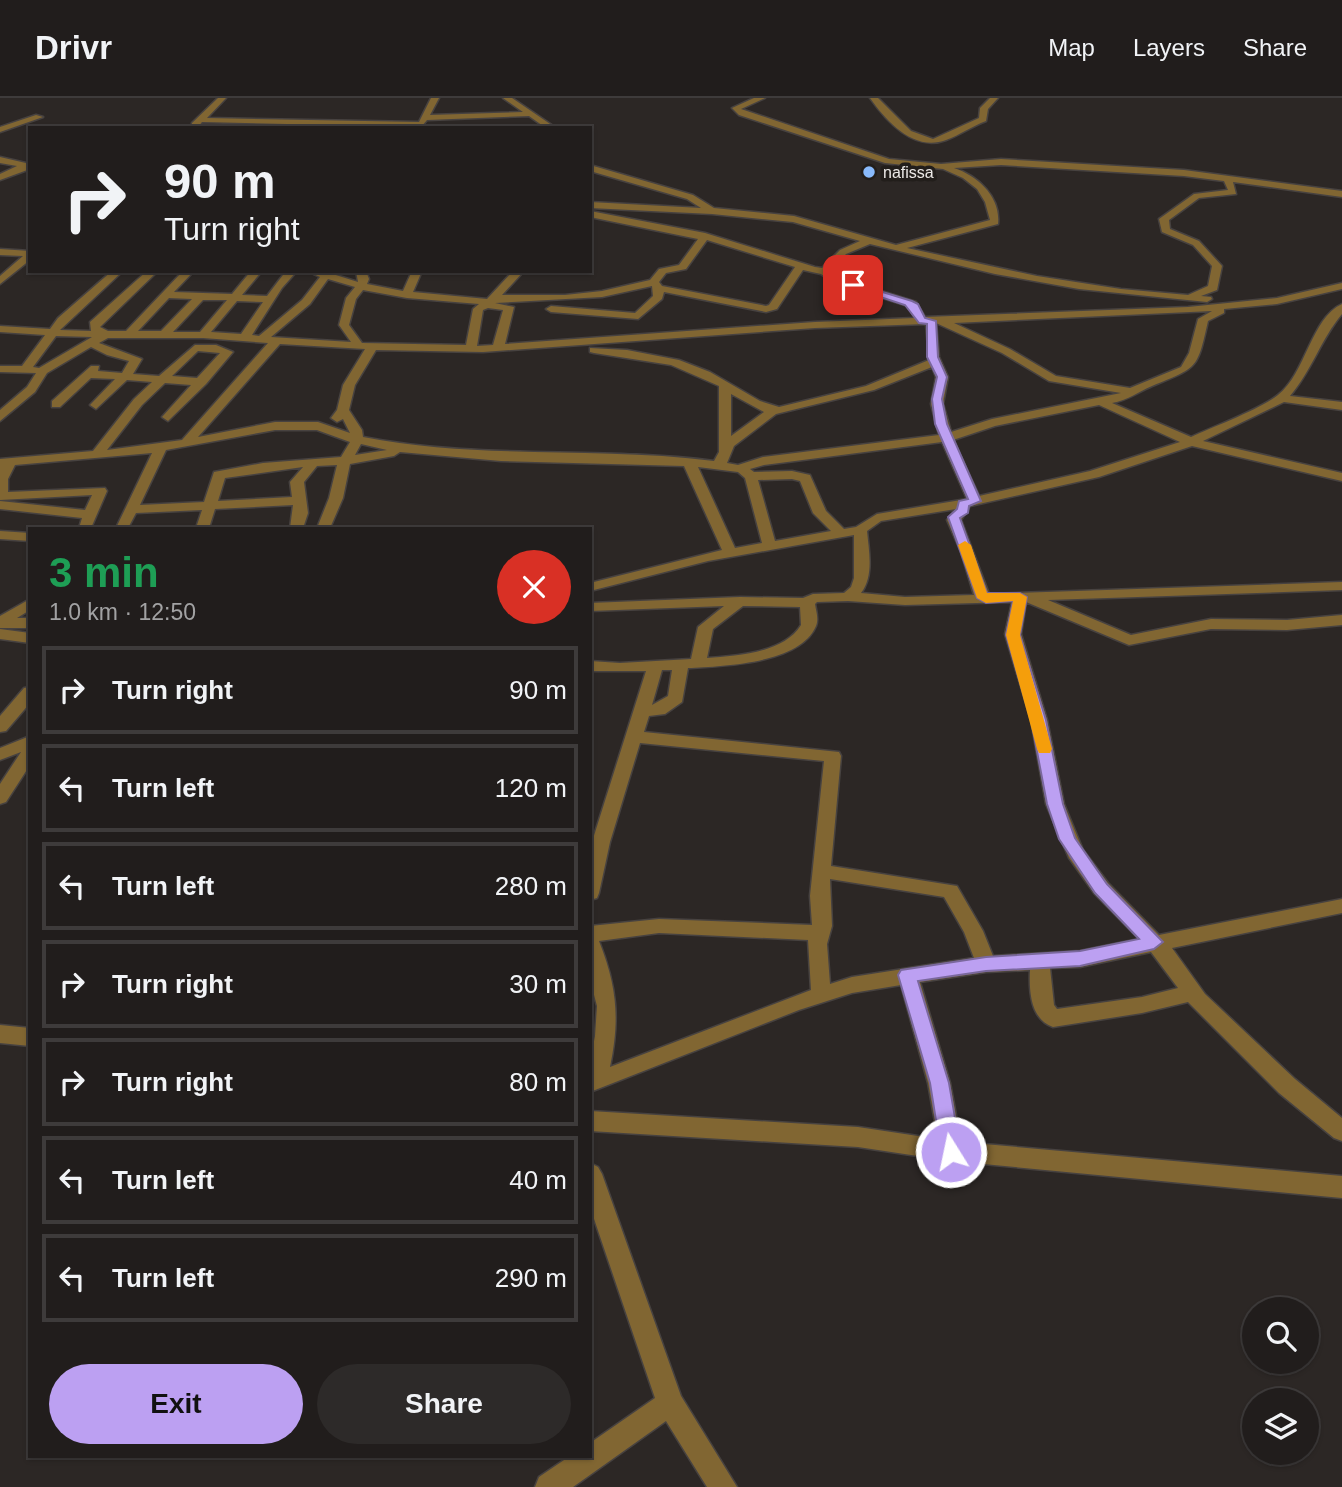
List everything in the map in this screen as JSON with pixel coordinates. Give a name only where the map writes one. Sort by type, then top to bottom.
[{"type":"street","points":[[195,126],[222,98]]},
{"type":"street","points":[[421,123],[435,98]]},
{"type":"street","points":[[507,98],[549,126]]},
{"type":"street","points":[[761,98],[736,108],[763,120],[888,161],[941,167],[1012,163],[1233,178],[1342,194]]},
{"type":"street","points":[[874,98],[891,122],[928,142],[983,119],[984,108],[994,98]]},
{"type":"street","points":[[200,120],[302,125],[421,123],[528,114]]},
{"type":"street","points":[[0,130],[39,117]]},
{"type":"street","points":[[0,155],[18,154]]},
{"type":"street","points":[[0,160],[27,167]]},
{"type":"street","points":[[0,177],[27,167]]},
{"type":"street","points":[[895,248],[995,222],[976,179],[941,167]]},
{"type":"street","points":[[592,169],[690,197],[712,211]]},
{"type":"street","points":[[592,177],[614,175]]},
{"type":"street","points":[[1173,298],[1210,291],[1218,269],[1196,243],[1166,230],[1164,219],[1197,196],[1233,192],[1228,180],[1233,178]]},
{"type":"street","points":[[592,205],[712,211],[794,219],[869,242],[1051,282],[1173,298],[1260,303]]},
{"type":"street","points":[[592,215],[705,236],[744,246],[800,267],[824,271],[836,280],[912,304],[931,321],[1006,351],[1053,379],[1135,392]]},
{"type":"street","points":[[592,223],[613,220]]},
{"type":"street","points":[[490,302],[509,307],[640,315],[658,298],[657,285],[663,271],[682,267],[705,236]]},
{"type":"street","points":[[824,271],[843,253],[869,242]]},
{"type":"street","points":[[0,252],[28,254]]},
{"type":"street","points":[[0,281],[28,256]]},
{"type":"street","points":[[772,328],[769,309],[800,267]]},
{"type":"street","points":[[25,370],[55,333],[62,320],[116,273]]},
{"type":"street","points":[[106,334],[95,329],[94,324],[114,310],[151,273]]},
{"type":"street","points":[[130,334],[187,273]]},
{"type":"street","points":[[203,335],[255,273]]},
{"type":"street","points":[[245,337],[269,299],[290,273]]},
{"type":"street","points":[[319,273],[361,286],[407,295],[490,302],[589,297],[657,285],[769,309]]},
{"type":"street","points":[[359,346],[344,325],[351,298],[364,279],[362,273]]},
{"type":"street","points":[[407,295],[416,273]]},
{"type":"street","points":[[471,349],[478,309],[490,302],[517,273]]},
{"type":"street","points":[[263,338],[306,302],[326,275]]},
{"type":"street","points":[[0,329],[55,333],[227,336],[372,347],[471,349],[772,328],[1097,316],[1260,303],[1342,286]]},
{"type":"street","points":[[166,295],[269,299]]},
{"type":"street","points":[[165,334],[201,296]]},
{"type":"street","points":[[746,472],[763,461],[946,438],[992,423],[1103,402],[1135,392],[1190,366],[1200,325],[1206,315],[1297,301],[1303,299],[1303,296]]},
{"type":"street","points":[[498,348],[509,307]]},
{"type":"street","points":[[592,587],[730,553],[860,530],[877,518],[969,502],[1094,474],[1191,442],[1282,398],[1301,376],[1325,327],[1342,309]]},
{"type":"street","points":[[640,315],[645,337]]},
{"type":"street","points":[[931,321],[931,346],[940,367],[942,385],[937,404],[969,502]]},
{"type":"street","points":[[2,371],[42,371],[93,344],[106,334]]},
{"type":"street","points":[[216,348],[227,336]]},
{"type":"street","points":[[188,440],[277,340]]},
{"type":"street","points":[[93,344],[111,353],[136,359],[126,375],[96,405]]},
{"type":"street","points":[[541,346],[665,358],[724,384],[731,391],[773,411]]},
{"type":"street","points":[[325,428],[343,410],[349,385],[372,347]]},
{"type":"street","points":[[96,455],[138,402],[195,348],[216,348],[227,352],[168,417]]},
{"type":"street","points":[[56,404],[111,353]]},
{"type":"street","points":[[716,467],[722,461],[729,444],[773,411],[800,407],[870,388],[936,361]]},
{"type":"street","points":[[0,417],[31,388],[42,371]]},
{"type":"street","points":[[89,374],[202,382]]},
{"type":"street","points":[[724,384],[725,451]]},
{"type":"street","points":[[1282,398],[1342,406]]},
{"type":"street","points":[[1103,402],[1191,442],[1342,477]]},
{"type":"street","points":[[324,527],[336,498],[344,462],[357,440],[356,429],[343,410]]},
{"type":"street","points":[[0,505],[88,522],[100,491],[0,498],[5,463],[161,447],[275,426],[325,428],[357,440],[403,449],[487,458],[690,464],[792,475],[805,478],[820,513],[842,534]]},
{"type":"street","points":[[122,527],[161,447]]},
{"type":"street","points":[[203,527],[219,475],[282,463],[344,462],[403,449]]},
{"type":"street","points":[[297,527],[300,501],[298,478],[314,462]]},
{"type":"street","points":[[690,464],[730,553]]},
{"type":"street","points":[[746,472],[770,547]]},
{"type":"street","points":[[131,509],[300,501]]},
{"type":"street","points":[[969,502],[954,517],[955,524],[968,552],[979,590],[986,599]]},
{"type":"street","points":[[849,597],[859,588],[863,556],[860,530]]},
{"type":"street","points":[[0,535],[28,537]]},
{"type":"street","points":[[592,607],[740,601],[807,603],[822,596],[905,601],[1342,586]]},
{"type":"street","points":[[1024,597],[1129,639],[1211,624],[1287,625],[1342,620]]},
{"type":"street","points":[[1024,597],[1013,635],[1039,720],[1055,804],[1067,839],[1101,888],[1154,942],[1191,993],[1278,1078],[1342,1131]]},
{"type":"street","points":[[642,711],[659,710],[676,698],[706,627],[740,601]]},
{"type":"street","points":[[592,666],[655,667],[689,664],[742,659],[778,649],[805,633],[810,620],[807,603]]},
{"type":"street","points":[[0,623],[28,604]]},
{"type":"street","points":[[0,623],[28,623]]},
{"type":"street","points":[[0,634],[28,638]]},
{"type":"street","points":[[592,884],[601,842],[655,667]]},
{"type":"street","points":[[0,727],[28,694]]},
{"type":"street","points":[[635,737],[833,756],[818,896],[821,933],[817,944],[821,993]]},
{"type":"street","points":[[0,754],[28,747]]},
{"type":"street","points":[[0,798],[28,747]]},
{"type":"street","points":[[821,871],[950,891],[973,931],[986,964]]},
{"type":"street","points":[[593,1083],[821,993],[908,975],[986,964],[1080,958],[1342,906]]},
{"type":"street","points":[[592,934],[659,926],[821,933]]},
{"type":"street","points":[[592,950],[607,1006],[606,1036],[593,1083]]},
{"type":"street","points":[[1040,961],[1042,1003],[1045,1011],[1053,1018],[1142,1005],[1191,993]]},
{"type":"street","points":[[908,975],[939,1083],[951,1152]]},
{"type":"street","points":[[0,1034],[28,1037]]},
{"type":"street","points":[[592,1121],[858,1137],[951,1152],[1342,1186]]},
{"type":"street","points":[[592,1180],[670,1403],[723,1487]]},
{"type":"street","points":[[592,1457],[670,1403]]},
{"type":"street","points":[[549,1487],[591,1458]]},
{"type":"slow traffic","points":[[965,545],[981,595],[986,599],[1020,597],[1012,627],[1013,635],[1045,749]]},
{"type":"place","name":"nafissa","points":[[869,172]]},
{"type":"route","points":[[853,285],[909,303],[915,306],[922,321],[932,321],[931,346],[942,377],[937,399],[941,424],[975,501],[963,503],[963,510],[954,517],[955,524],[968,552],[981,595],[986,599],[1020,597],[1012,627],[1013,635],[1039,720],[1055,804],[1067,839],[1101,888],[1154,942],[1062,961],[986,964],[908,975],[923,1035],[933,1058],[951,1152]]}]
